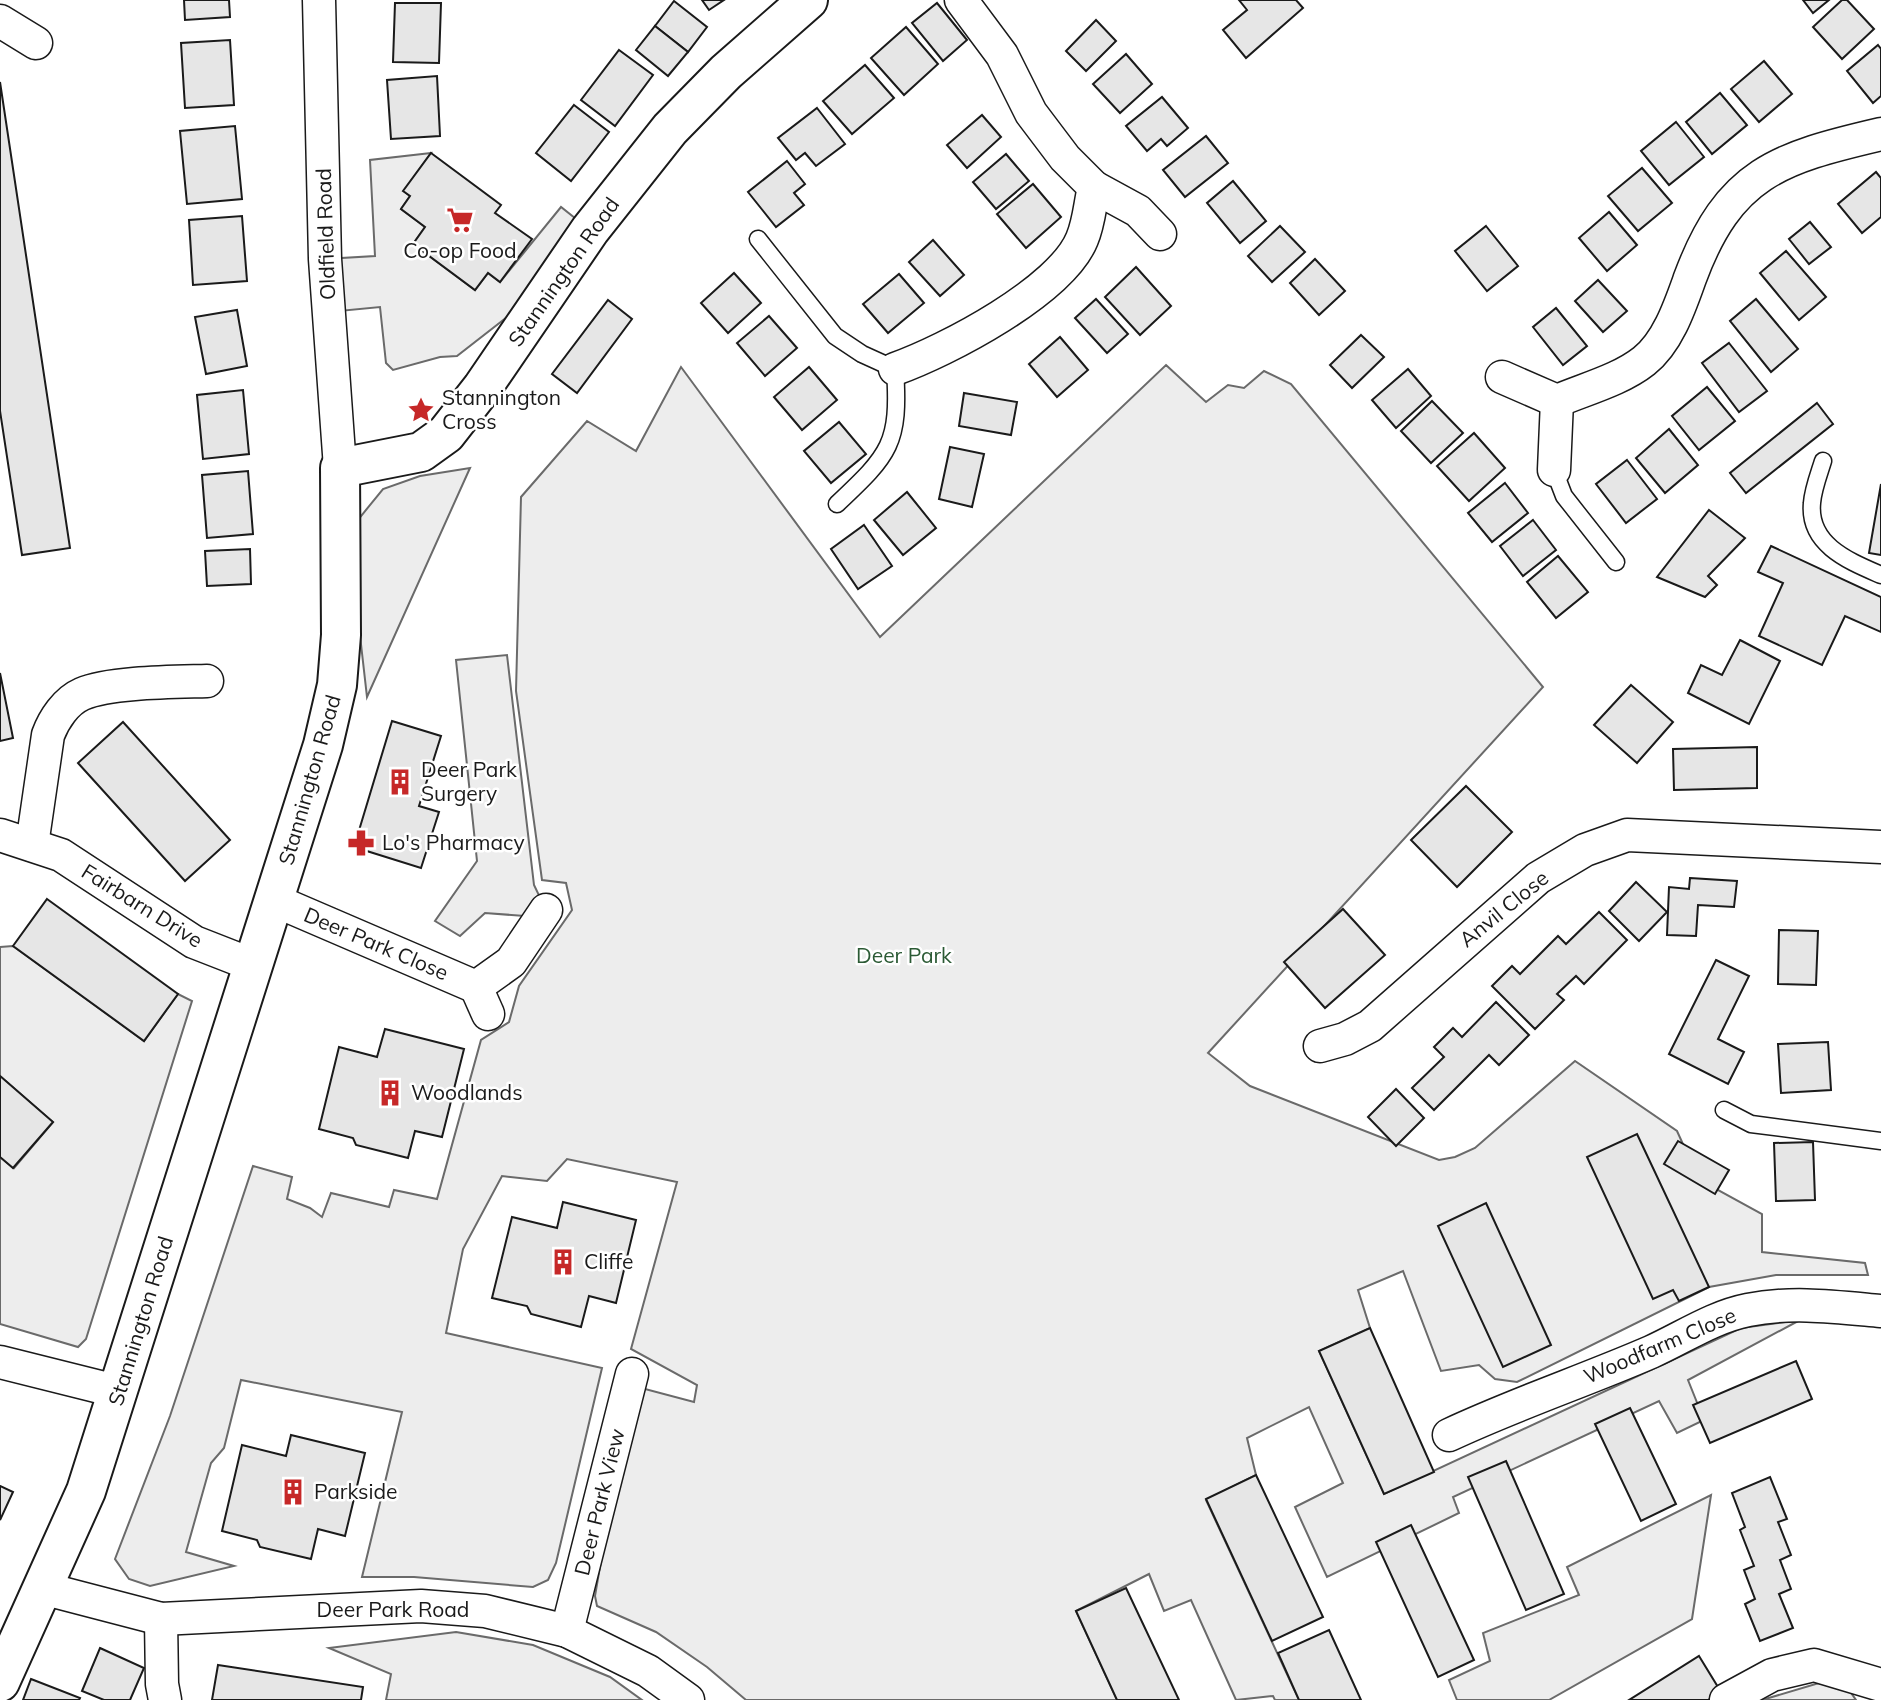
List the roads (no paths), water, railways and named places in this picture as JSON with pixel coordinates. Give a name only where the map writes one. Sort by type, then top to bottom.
[{"type":"main road","name":"Stannington Road","points":[[0,1682],[86,1491],[120,1392],[253,965],[276,901],[323,745],[337,685],[341,635],[340,468],[421,452],[446,434],[482,388],[590,230],[670,129],[726,72],[808,0]]},
{"type":"street","name":"Oldfield Road","points":[[319,0],[325,259],[340,468]]},
{"type":"street","points":[[961,0],[1002,55],[1031,113],[1065,159],[1094,187],[1138,211],[1160,234]]},
{"type":"street","points":[[0,21],[36,43]]},
{"type":"street","points":[[1502,377],[1557,401],[1620,376],[1644,361],[1657,348],[1679,309],[1703,243],[1715,223],[1752,180],[1816,149],[1881,134]]},
{"type":"street","points":[[895,369],[931,356],[976,332],[1060,270],[1082,240],[1094,187]]},
{"type":"street","points":[[1555,470],[1557,401]]},
{"type":"street","points":[[32,845],[48,734],[54,719],[73,700],[83,694],[139,684],[207,681]]},
{"type":"street","name":"Fairbarn Drive","points":[[0,835],[61,855],[194,942],[253,965]]},
{"type":"street","name":"Anvil Close","points":[[1321,1046],[1345,1039],[1370,1026],[1538,878],[1586,850],[1627,835],[1881,847]]},
{"type":"street","name":"Deer Park Close","points":[[276,901],[482,1000],[546,910]]},
{"type":"street","name":"Woodfarm Close","points":[[1449,1435],[1652,1351],[1715,1320],[1749,1310],[1806,1304],[1881,1311]]},
{"type":"street","points":[[0,1362],[120,1392]]},
{"type":"street","name":"Deer Park View","points":[[567,1631],[632,1374]]},
{"type":"street","name":"Deer Park Road","points":[[42,1588],[161,1619],[310,1609],[383,1610],[421,1606],[485,1611],[567,1631],[648,1671],[688,1700]]},
{"type":"street","points":[[161,1619],[165,1700]]},
{"type":"street","points":[[1726,1700],[1772,1675],[1814,1665],[1881,1685]]},
{"type":"lane","points":[[758,239],[835,336],[862,354],[895,369],[898,419],[892,443],[876,467],[837,505]]},
{"type":"lane","points":[[1823,461],[1811,504],[1816,529],[1826,546],[1881,575]]},
{"type":"lane","points":[[1555,470],[1564,496],[1616,562]]},
{"type":"lane","points":[[1724,1110],[1751,1124],[1881,1141]]},
{"type":"place","name":"Co-op Food","points":[[460,220]]},
{"type":"place","name":"Stannington Cross","points":[[421,410]]},
{"type":"place","name":"Deer Park Surgery","points":[[400,782]]},
{"type":"place","name":"Lo's Pharmacy","points":[[361,843]]},
{"type":"place","name":"Woodlands","points":[[390,1093]]},
{"type":"place","name":"Cliffe","points":[[563,1262]]},
{"type":"place","name":"Parkside","points":[[293,1492]]},
{"type":"park label","name":"Deer Park","points":[[904,956]]}]
